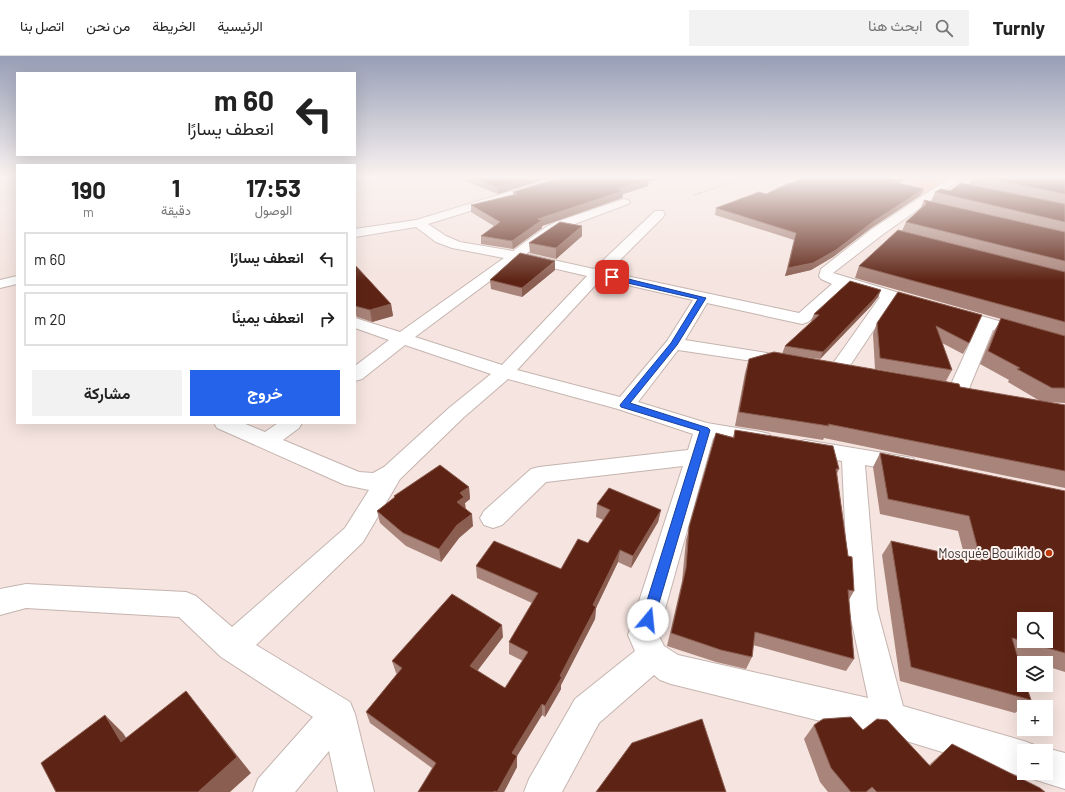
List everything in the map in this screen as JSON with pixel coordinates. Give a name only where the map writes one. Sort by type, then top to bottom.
[{"type":"street","points":[[356,233],[418,223],[453,212]]},
{"type":"street","points":[[356,374],[401,338],[463,296],[560,224],[594,212]]},
{"type":"street","points":[[908,212],[877,232],[826,272],[826,276],[1065,345]]},
{"type":"street","points":[[232,647],[354,535],[392,473],[504,372],[597,274],[658,214]]},
{"type":"street","points":[[418,223],[441,239],[457,245],[517,256],[802,319],[843,282]]},
{"type":"street","points":[[877,232],[892,236]]},
{"type":"street","points":[[0,284],[16,280]]},
{"type":"street","points":[[838,369],[889,295]]},
{"type":"street","points":[[624,405],[674,344],[702,298]]},
{"type":"street","points":[[958,391],[987,323]]},
{"type":"street","points":[[356,324],[504,372],[624,405],[705,430],[931,470]]},
{"type":"street","points":[[674,344],[800,363]]},
{"type":"street","points":[[226,424],[334,471],[364,482],[372,482],[392,473]]},
{"type":"street","points":[[268,441],[291,424]]},
{"type":"street","points":[[705,430],[643,635],[653,656],[671,669],[853,712],[890,719],[1017,757]]},
{"type":"street","points":[[853,455],[863,609],[890,719]]},
{"type":"street","points":[[493,518],[539,475],[696,457]]},
{"type":"street","points":[[0,602],[26,596],[186,605],[232,647],[338,714],[356,792]]},
{"type":"street","points":[[542,792],[587,711],[653,656]]},
{"type":"street","points":[[271,792],[338,714]]},
{"type":"street","points":[[1053,768],[1065,771]]},
{"type":"building","points":[[484,212],[558,212],[538,219],[542,220],[512,241],[481,236],[500,222]]},
{"type":"building","points":[[730,212],[888,212],[836,250],[813,263],[788,268],[796,233]]},
{"type":"building","points":[[917,212],[978,212],[1065,232],[1065,261],[906,222]]},
{"type":"building","points":[[1023,212],[1065,212],[1065,222]]},
{"type":"building","points":[[560,222],[582,226],[556,248],[529,243]]},
{"type":"building","points":[[898,230],[1065,272],[1065,322],[859,266]]},
{"type":"building","points":[[520,253],[555,261],[522,288],[490,280]]},
{"type":"building","points":[[356,266],[391,304],[370,310],[356,306]]},
{"type":"building","points":[[850,281],[881,290],[823,352],[785,346],[819,315],[814,314]]},
{"type":"building","points":[[898,292],[982,315],[969,343],[936,326],[952,370],[880,358],[877,323]]},
{"type":"building","points":[[1001,318],[1065,336],[1065,388],[1052,388],[1017,369],[1020,368],[988,351]]},
{"type":"building","points":[[774,352],[959,384],[960,387],[1065,405],[1065,471],[828,424],[829,426],[739,412],[749,359]]},
{"type":"building","points":[[735,430],[833,446],[839,469],[836,469],[848,556],[852,557],[854,591],[848,590],[854,659],[755,632],[752,657],[721,650],[671,633],[686,568],[689,527],[716,433],[734,438]]},
{"type":"building","points":[[880,453],[1065,491],[1065,653],[1047,648],[1053,648],[1053,612],[1017,612],[1017,639],[1012,638],[1017,656],[1017,692],[1028,692],[1031,700],[911,667],[891,541],[981,561],[969,516],[888,499]]},
{"type":"building","points":[[440,465],[469,487],[460,493],[464,497],[457,502],[472,514],[457,525],[439,549],[403,533],[377,511],[395,497],[394,496]]},
{"type":"building","points":[[609,488],[661,510],[633,556],[620,550],[593,605],[596,607],[560,676],[562,677],[545,706],[542,704],[512,753],[517,756],[497,792],[418,792],[436,763],[366,712],[402,668],[392,661],[452,594],[502,625],[470,666],[505,688],[528,652],[509,642],[538,593],[476,566],[494,541],[561,569],[578,539],[588,543],[610,510],[597,504]]},
{"type":"building","points":[[186,691],[237,757],[198,792],[56,792],[41,763],[105,715],[121,742]]},
{"type":"building","points":[[851,717],[863,730],[877,719],[887,720],[930,766],[952,744],[1017,776],[1017,780],[1024,780],[1045,792],[877,792],[872,787],[866,792],[851,792],[831,768],[814,725],[823,719]]},
{"type":"building","points":[[702,719],[726,792],[596,792],[632,743]]},
{"type":"place","name":"Mosquée Bouikido","points":[[1049,553]]},
{"type":"route","points":[[612,277],[702,298],[674,344],[624,405],[705,430],[648,620]]}]
